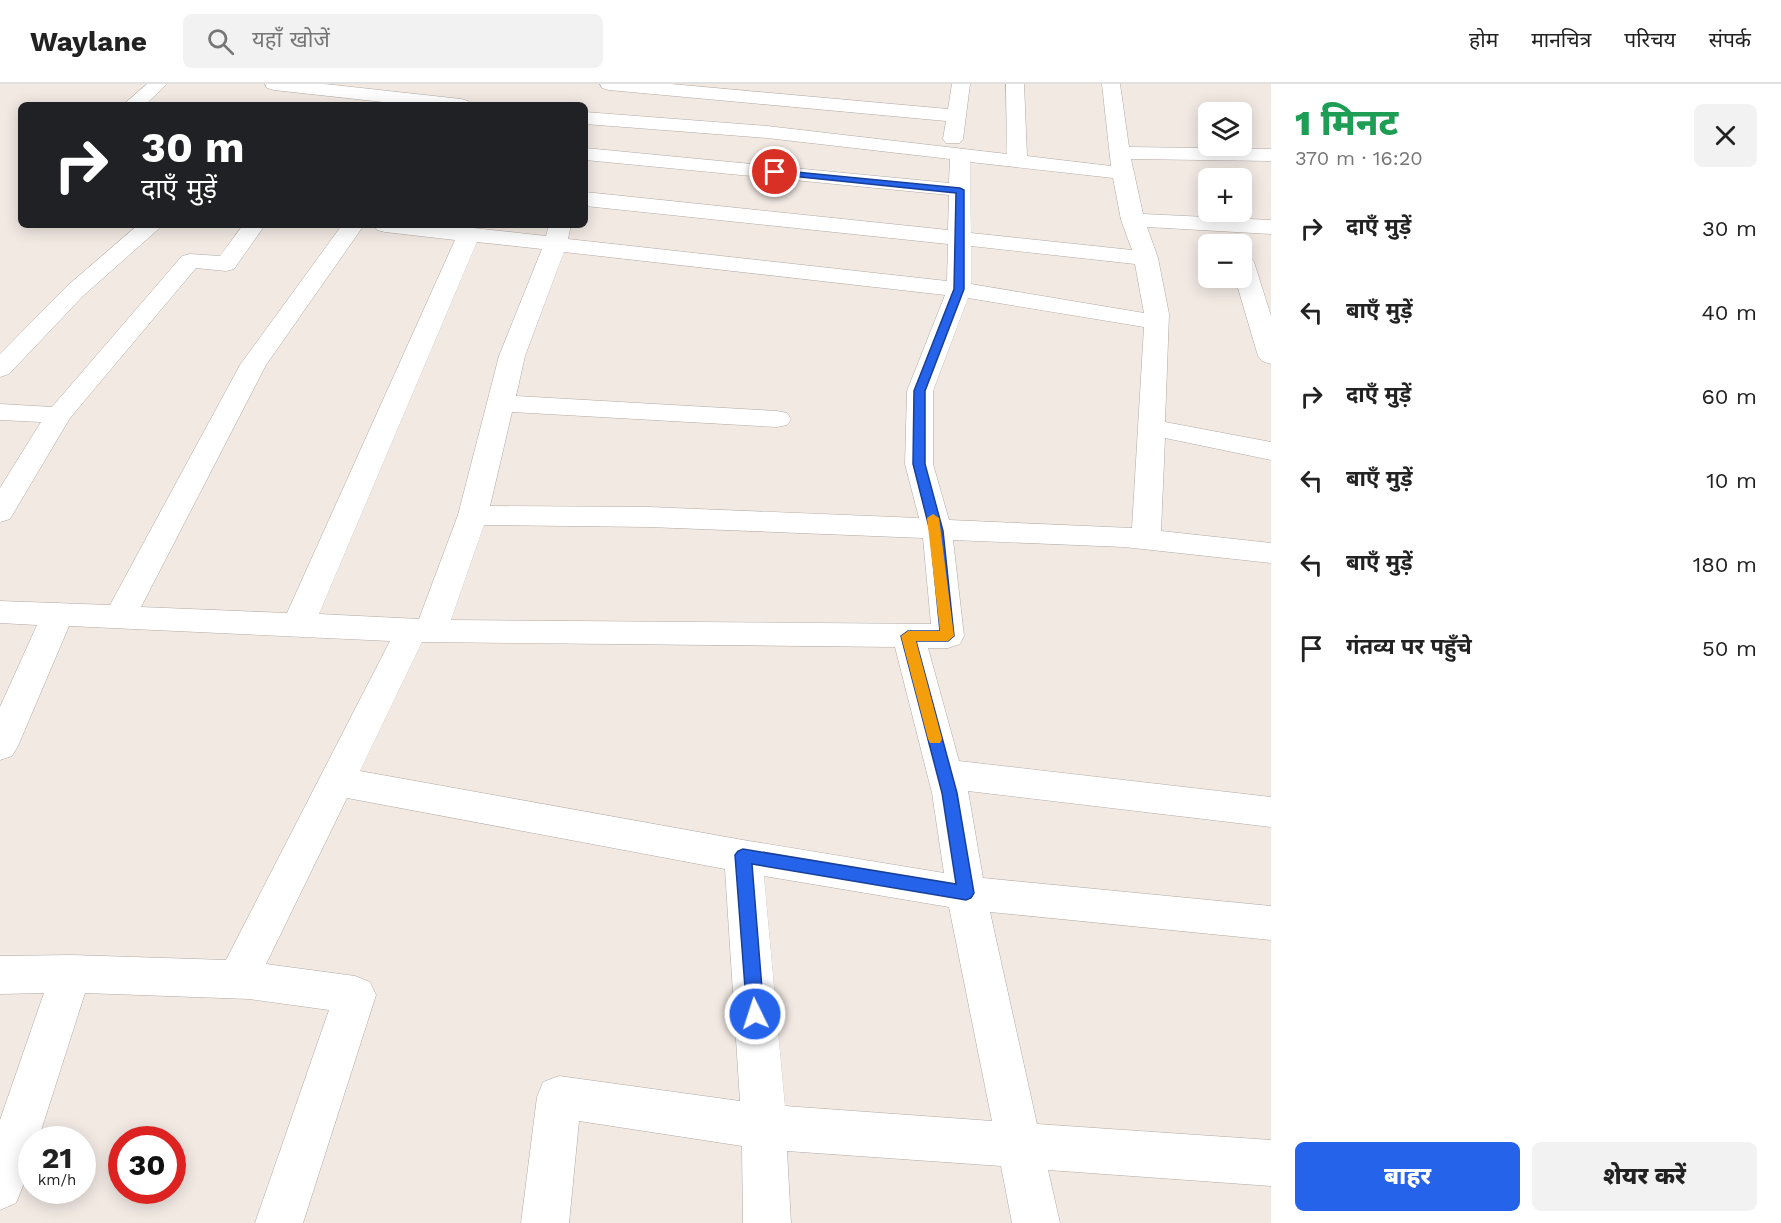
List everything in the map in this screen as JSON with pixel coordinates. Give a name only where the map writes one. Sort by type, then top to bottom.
[{"type":"street","points":[[137,102],[158,84]]},
{"type":"street","points":[[274,84],[433,102]]},
{"type":"street","points":[[609,84],[956,116]]},
{"type":"street","points":[[0,612],[421,631],[948,636],[937,531],[919,464],[920,391],[959,289],[960,190],[956,153],[956,116],[961,85],[939,84]]},
{"type":"street","points":[[1015,84],[1017,161]]},
{"type":"street","points":[[1111,84],[1120,163],[1132,220],[1146,258],[1157,314],[1146,539]]},
{"type":"street","points":[[588,155],[630,85]]},
{"type":"street","points":[[289,102],[305,88]]},
{"type":"street","points":[[588,118],[767,132],[1017,161],[1204,162],[1271,154]]},
{"type":"street","points":[[588,157],[960,190]]},
{"type":"street","points":[[588,199],[1146,258]]},
{"type":"street","points":[[1132,220],[1231,227],[1271,227]]},
{"type":"street","points":[[0,369],[75,291],[148,228]]},
{"type":"street","points":[[0,512],[59,415],[190,261],[226,264],[252,228]]},
{"type":"street","points":[[120,617],[253,366],[350,228]]},
{"type":"street","points":[[413,228],[469,234],[558,235],[959,289],[1156,322]]},
{"type":"street","points":[[298,625],[469,234]]},
{"type":"street","points":[[237,980],[336,781],[421,631],[473,515],[512,356],[558,235]]},
{"type":"street","points":[[1250,288],[1271,356]]},
{"type":"street","points":[[500,403],[777,419]]},
{"type":"street","points":[[0,412],[59,415]]},
{"type":"street","points":[[1150,427],[1271,452]]},
{"type":"street","points":[[473,515],[650,517],[1146,539],[1271,553]]},
{"type":"street","points":[[0,746],[58,615]]},
{"type":"street","points":[[908,636],[944,774],[966,893],[1036,1223]]},
{"type":"street","points":[[944,774],[1271,812]]},
{"type":"street","points":[[336,781],[966,893],[1271,923]]},
{"type":"street","points":[[743,855],[764,1127],[767,1223]]},
{"type":"street","points":[[0,1187],[71,974]]},
{"type":"street","points":[[0,975],[71,974],[237,980],[355,995],[279,1223]]},
{"type":"street","points":[[545,1223],[559,1097],[764,1127],[1271,1162]]},
{"type":"slow traffic","points":[[933,518],[937,531],[948,636],[908,636],[935,739]]},
{"type":"route","points":[[755,1014],[743,855],[966,893],[950,793],[908,636],[948,636],[937,531],[919,464],[920,391],[959,289],[960,190],[775,172]]}]
